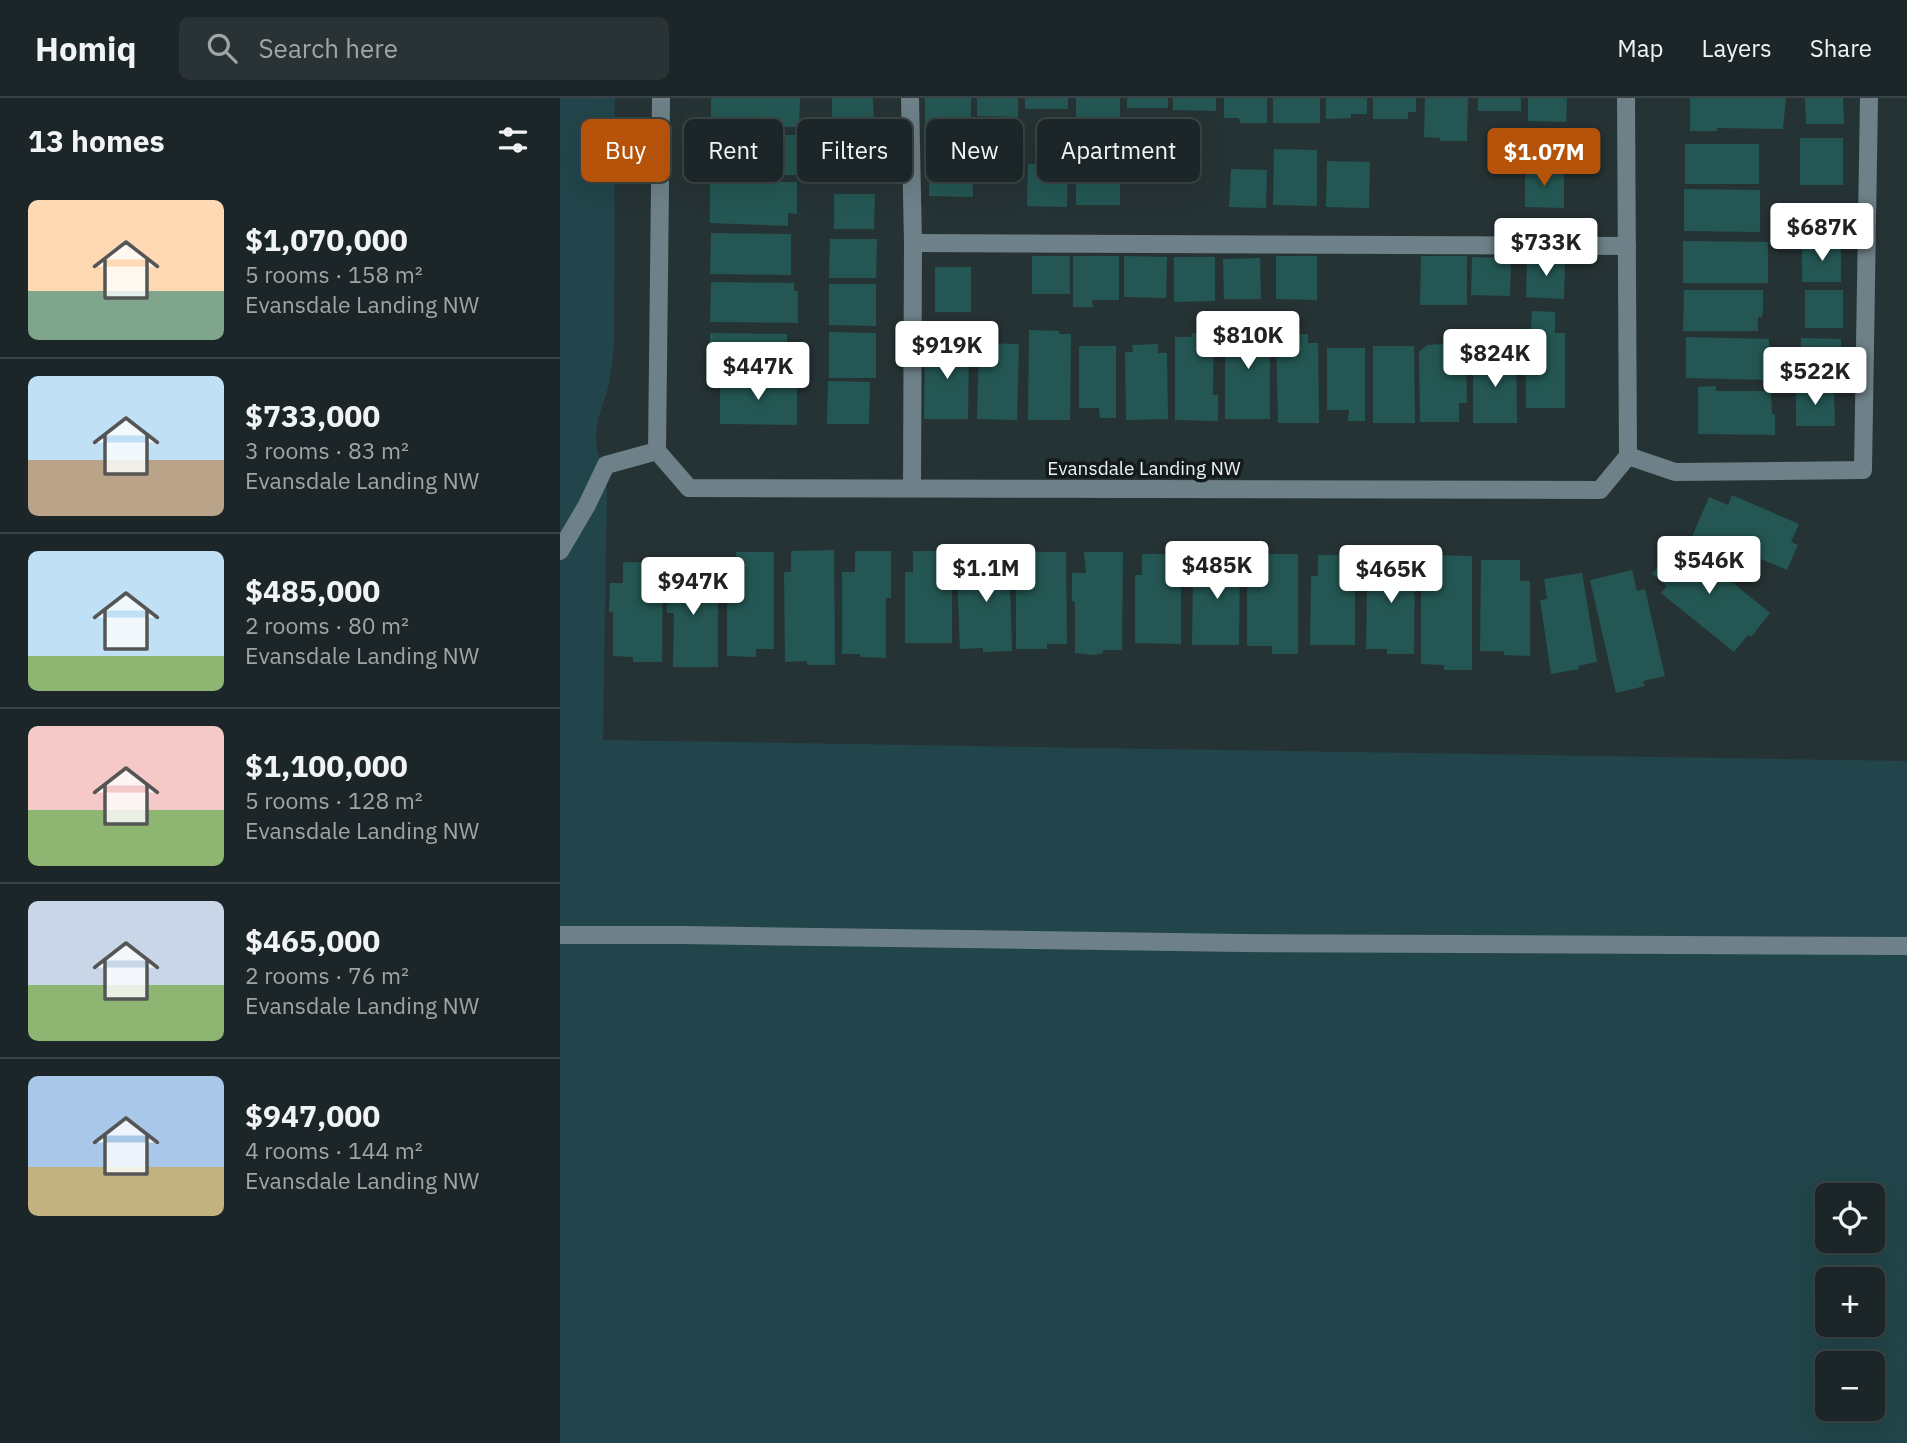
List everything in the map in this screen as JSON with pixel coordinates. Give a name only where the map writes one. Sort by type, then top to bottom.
[{"type":"street","points":[[560,551],[587,505],[606,465],[657,451],[661,98]]},
{"type":"street","points":[[910,98],[913,243],[912,488]]},
{"type":"street","points":[[1626,98],[1628,456],[1675,472],[1863,470],[1869,98]]},
{"type":"street","points":[[913,243],[1627,246]]},
{"type":"street","name":"Evansdale Landing NW","points":[[657,451],[689,488],[1600,490],[1628,456]]},
{"type":"street","points":[[560,935],[682,934],[1255,944],[1907,946]]},
{"type":"shaded area","points":[[560,98],[615,98],[615,119],[581,119],[581,182],[615,182],[614,347],[609,385],[596,434],[597,450],[607,480],[603,740],[1907,761],[1907,1443],[560,1443]]},
{"type":"building","points":[[711,98],[800,98],[797,127],[783,127],[783,119],[711,119]]},
{"type":"building","points":[[832,98],[873,98],[874,119],[832,119]]},
{"type":"building","points":[[925,98],[971,98],[971,119],[926,119],[925,125]]},
{"type":"building","points":[[977,98],[1018,98],[1018,117],[977,116]]},
{"type":"building","points":[[1025,98],[1068,98],[1068,109],[1025,109]]},
{"type":"building","points":[[1076,98],[1120,98],[1120,119],[1076,119]]},
{"type":"building","points":[[1127,98],[1168,98],[1168,108],[1127,108]]},
{"type":"building","points":[[1173,98],[1216,98],[1216,111],[1173,110]]},
{"type":"building","points":[[1224,98],[1267,98],[1267,123],[1240,123],[1239,118],[1224,118]]},
{"type":"building","points":[[1273,98],[1320,98],[1320,123],[1273,123]]},
{"type":"building","points":[[1326,98],[1367,98],[1367,114],[1326,119]]},
{"type":"building","points":[[1373,98],[1416,98],[1416,112],[1408,112],[1408,119],[1373,119]]},
{"type":"building","points":[[1425,98],[1468,98],[1467,141],[1440,141],[1440,138],[1424,137]]},
{"type":"building","points":[[1478,98],[1521,98],[1521,111],[1478,111]]},
{"type":"building","points":[[1528,98],[1567,98],[1566,122],[1528,121]]},
{"type":"building","points":[[1690,98],[1786,98],[1783,129],[1717,128],[1717,131],[1690,131]]},
{"type":"building","points":[[1805,98],[1843,98],[1844,124],[1806,124]]},
{"type":"building","points":[[783,135],[795,135],[797,175],[783,175]]},
{"type":"building","points":[[1800,138],[1843,138],[1843,185],[1800,185]]},
{"type":"building","points":[[1685,144],[1759,144],[1759,184],[1685,184]]},
{"type":"building","points":[[1274,149],[1317,150],[1317,206],[1273,205]]},
{"type":"building","points":[[1327,161],[1370,162],[1369,208],[1326,207]]},
{"type":"building","points":[[1028,164],[1037,164],[1037,182],[1068,182],[1067,207],[1027,206]]},
{"type":"building","points":[[1231,169],[1267,170],[1266,208],[1229,207]]},
{"type":"building","points":[[1525,169],[1564,170],[1564,208],[1525,207]]},
{"type":"building","points":[[710,182],[797,182],[797,214],[788,213],[788,226],[710,223]]},
{"type":"building","points":[[929,182],[973,182],[973,197],[929,196]]},
{"type":"building","points":[[1076,182],[1120,182],[1120,205],[1076,205]]},
{"type":"building","points":[[1684,189],[1760,190],[1760,232],[1684,231]]},
{"type":"building","points":[[834,194],[875,194],[874,229],[834,229]]},
{"type":"building","points":[[711,233],[791,234],[791,275],[710,274]]},
{"type":"building","points":[[830,239],[877,239],[876,278],[829,278]]},
{"type":"building","points":[[1683,241],[1768,242],[1768,283],[1683,283]]},
{"type":"building","points":[[1802,244],[1841,244],[1841,282],[1802,282]]},
{"type":"building","points":[[1032,256],[1070,256],[1070,294],[1032,294]]},
{"type":"building","points":[[1073,256],[1119,256],[1119,300],[1092,300],[1093,307],[1073,307]]},
{"type":"building","points":[[1124,256],[1167,257],[1166,298],[1124,297]]},
{"type":"building","points":[[1276,256],[1317,256],[1317,300],[1276,299]]},
{"type":"building","points":[[1421,256],[1467,256],[1467,305],[1420,305]]},
{"type":"building","points":[[1174,257],[1215,257],[1215,301],[1174,302]]},
{"type":"building","points":[[1472,257],[1511,258],[1510,296],[1471,295]]},
{"type":"building","points":[[1260,258],[1261,299],[1224,299],[1223,259]]},
{"type":"building","points":[[1527,258],[1565,259],[1564,299],[1526,297]]},
{"type":"building","points":[[935,267],[971,267],[971,312],[935,312]]},
{"type":"building","points":[[711,282],[794,283],[794,291],[798,291],[798,323],[710,322]]},
{"type":"building","points":[[829,284],[876,284],[876,326],[829,325]]},
{"type":"building","points":[[1684,290],[1763,290],[1763,309],[1762,317],[1758,317],[1758,331],[1683,331]]},
{"type":"building","points":[[1805,290],[1843,290],[1843,328],[1805,328]]},
{"type":"building","points":[[1532,311],[1555,312],[1555,333],[1565,333],[1565,408],[1526,408],[1525,333],[1531,333]]},
{"type":"building","points":[[1247,321],[1270,321],[1270,419],[1225,419],[1225,325],[1247,325]]},
{"type":"building","points":[[1029,330],[1071,334],[1070,420],[1028,420]]},
{"type":"building","points":[[829,332],[876,333],[876,378],[829,378]]},
{"type":"building","points":[[710,333],[787,334],[787,367],[776,367],[776,375],[710,374]]},
{"type":"building","points":[[1192,333],[1214,333],[1213,395],[1218,395],[1218,421],[1175,420],[1175,337],[1191,337]]},
{"type":"building","points":[[1276,334],[1308,334],[1308,343],[1318,343],[1319,423],[1278,423]]},
{"type":"building","points":[[1686,337],[1769,339],[1769,347],[1773,348],[1772,380],[1686,378]]},
{"type":"building","points":[[1801,338],[1841,339],[1841,379],[1800,379]]},
{"type":"building","points":[[948,342],[969,342],[968,419],[924,419],[925,345],[948,345]]},
{"type":"building","points":[[979,343],[1019,344],[1017,420],[977,419]]},
{"type":"building","points":[[1158,344],[1158,353],[1167,353],[1168,419],[1126,420],[1125,352],[1133,352],[1132,345]]},
{"type":"building","points":[[1442,344],[1448,352],[1466,352],[1467,403],[1459,403],[1459,422],[1420,422],[1419,352],[1427,345]]},
{"type":"building","points":[[1079,346],[1116,346],[1116,418],[1100,418],[1099,408],[1079,408]]},
{"type":"building","points":[[1373,346],[1414,346],[1415,423],[1373,423]]},
{"type":"building","points":[[1327,348],[1365,348],[1365,421],[1348,421],[1349,410],[1327,410]]},
{"type":"building","points":[[1516,354],[1517,423],[1473,423],[1473,355]]},
{"type":"building","points":[[720,380],[797,381],[797,425],[720,424]]},
{"type":"building","points":[[828,381],[870,382],[869,424],[827,424]]},
{"type":"building","points":[[1716,386],[1716,391],[1771,391],[1775,435],[1698,434],[1698,387]]},
{"type":"building","points":[[1796,388],[1834,388],[1835,426],[1796,426]]},
{"type":"building","points":[[1732,495],[1799,524],[1791,542],[1798,545],[1787,570],[1734,548],[1732,554],[1692,537],[1709,497],[1728,505]]},
{"type":"building","points":[[1681,537],[1770,613],[1751,637],[1748,635],[1734,652],[1661,593],[1667,586],[1652,574]]},
{"type":"building","points":[[834,550],[835,665],[807,665],[807,661],[785,662],[784,572],[791,572],[791,551]]},
{"type":"building","points":[[855,551],[891,551],[891,598],[886,598],[886,658],[842,654],[842,572],[855,572]]},
{"type":"building","points":[[913,551],[952,551],[952,643],[905,643],[905,572],[913,572]]},
{"type":"building","points":[[736,552],[774,552],[774,649],[756,649],[756,657],[727,656],[727,571],[737,571]]},
{"type":"building","points":[[1009,552],[1012,651],[983,652],[983,648],[960,649],[957,574],[973,573],[973,553]]},
{"type":"building","points":[[1023,552],[1066,552],[1067,644],[1047,644],[1047,649],[1016,649],[1016,573],[1023,573]]},
{"type":"building","points":[[1084,552],[1123,552],[1122,650],[1103,650],[1103,653],[1094,655],[1075,653],[1072,573],[1086,573]]},
{"type":"building","points":[[1142,554],[1181,554],[1181,644],[1135,643],[1135,575],[1142,575]]},
{"type":"building","points":[[1201,554],[1240,554],[1239,645],[1192,645],[1193,574],[1201,574]]},
{"type":"building","points":[[1256,554],[1298,554],[1298,654],[1272,654],[1272,646],[1247,646],[1247,574],[1257,574]]},
{"type":"building","points":[[1318,555],[1355,555],[1355,645],[1310,645],[1311,576],[1318,576]]},
{"type":"building","points":[[1377,555],[1415,555],[1414,654],[1387,654],[1387,649],[1366,649],[1367,588],[1363,588],[1363,575],[1376,575]]},
{"type":"building","points":[[1429,555],[1472,556],[1472,670],[1444,670],[1444,665],[1421,664],[1421,576],[1429,576]]},
{"type":"building","points":[[1481,560],[1520,560],[1520,581],[1530,581],[1530,656],[1504,655],[1504,651],[1480,651]]},
{"type":"building","points":[[623,562],[663,563],[662,662],[633,662],[633,657],[613,656],[613,612],[609,612],[610,583],[623,583]]},
{"type":"building","points":[[667,567],[708,568],[708,588],[718,587],[718,667],[673,667],[674,613],[667,613]]},
{"type":"building","points":[[1632,570],[1637,591],[1645,589],[1665,676],[1643,681],[1645,686],[1616,693],[1590,580]]},
{"type":"building","points":[[1582,573],[1597,662],[1578,666],[1579,669],[1551,674],[1540,600],[1547,599],[1544,579]]}]
